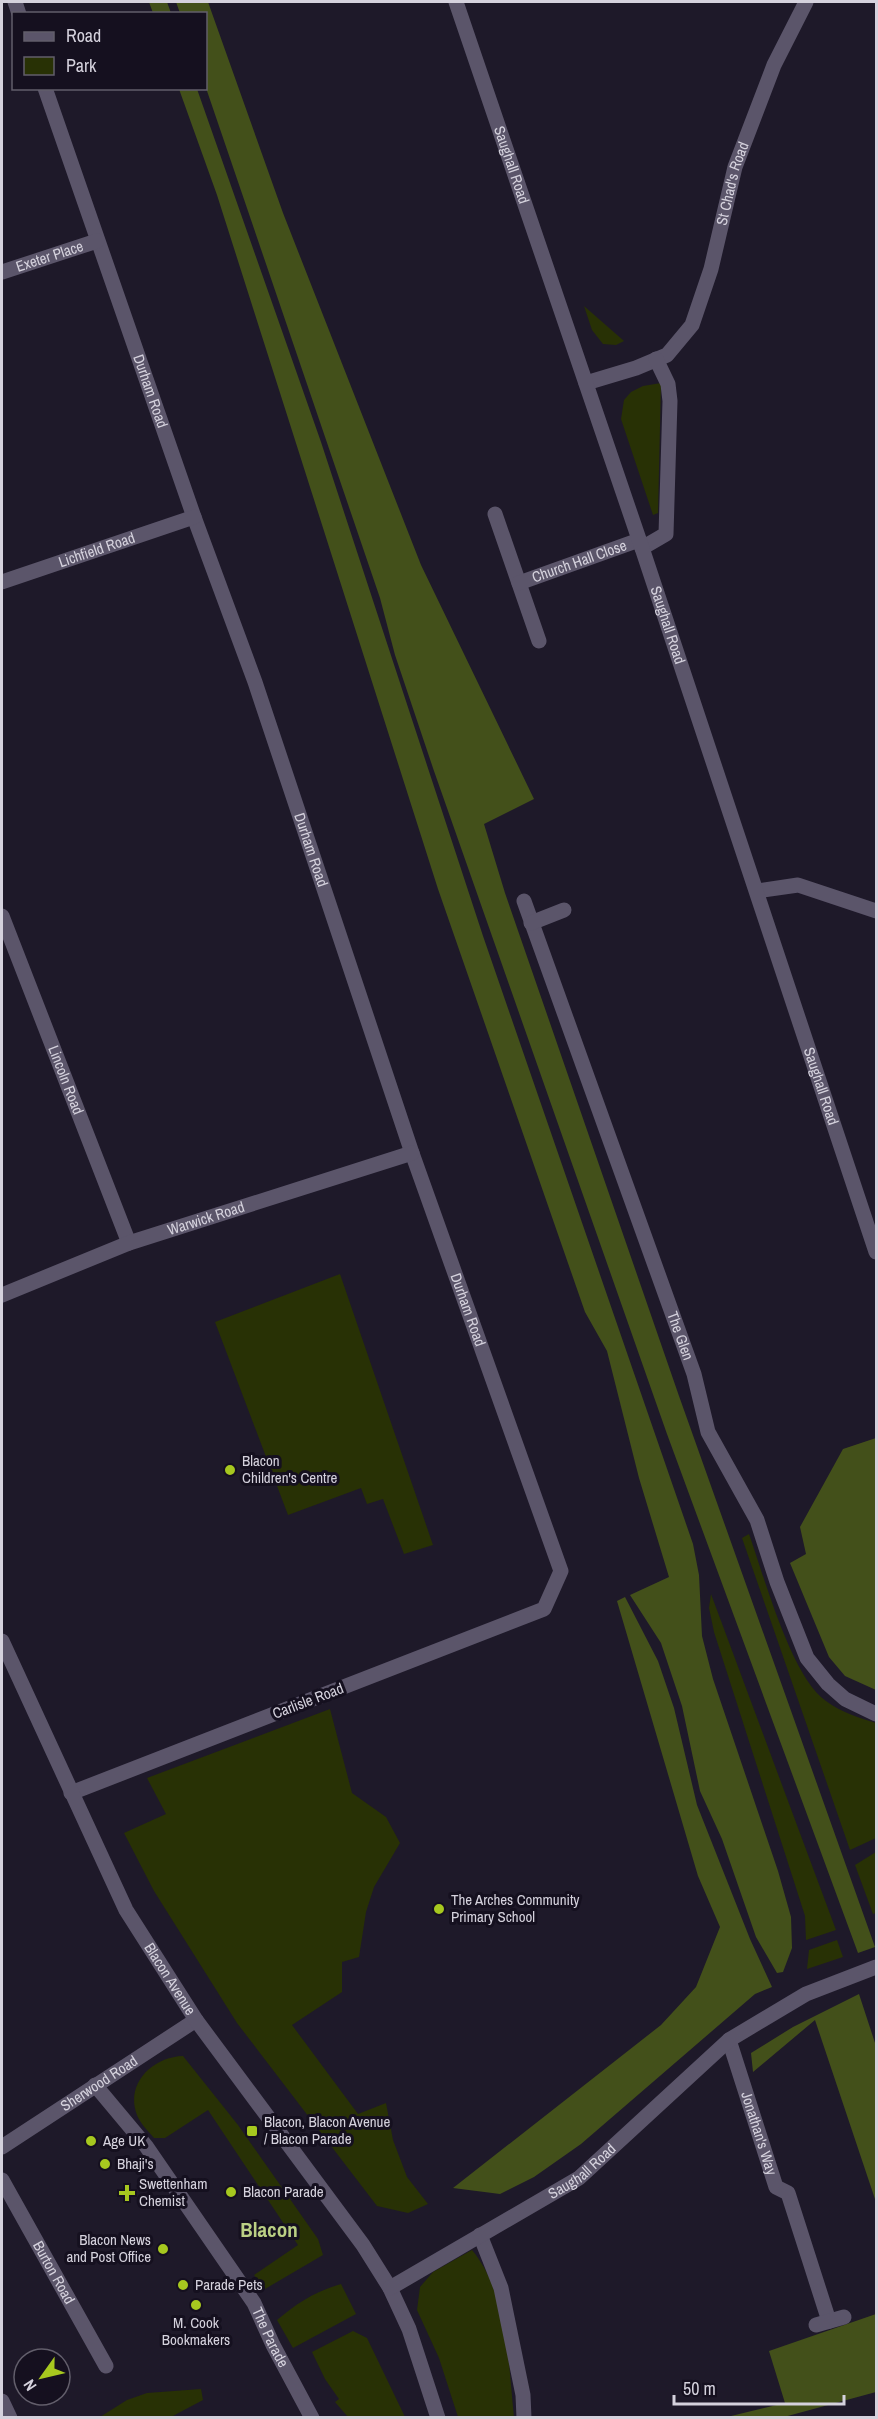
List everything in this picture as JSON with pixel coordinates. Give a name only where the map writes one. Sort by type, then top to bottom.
[{"type":"street","name":"Saughall Road","points":[[456,2],[641,544],[876,1252]]},
{"type":"street","name":"St Chad's Road","points":[[586,383],[636,368],[666,355],[692,325],[711,269],[735,167],[774,65],[806,2]]},
{"type":"street","name":"Durham Road","points":[[46,90],[194,517],[255,682],[412,1153],[561,1572],[544,1609]]},
{"type":"street","name":"Exeter Place","points":[[2,272],[97,241]]},
{"type":"street","points":[[641,544],[666,534],[670,401],[668,384],[656,359]]},
{"type":"street","name":"Church Hall Close","points":[[495,514],[539,641]]},
{"type":"street","name":"Lichfield Road","points":[[2,582],[194,517]]},
{"type":"street","name":"Church Hall Close","points":[[519,583],[641,544]]},
{"type":"street","points":[[757,891],[798,885],[876,910]]},
{"type":"street","name":"The Glen","points":[[524,901],[694,1374],[708,1432],[758,1520],[777,1582],[807,1658],[828,1684],[845,1699],[876,1714]]},
{"type":"street","points":[[531,923],[564,910]]},
{"type":"street","name":"Lincoln Road","points":[[2,916],[129,1243]]},
{"type":"street","name":"Warwick Road","points":[[2,1295],[129,1243],[412,1153]]},
{"type":"street","name":"Carlisle Road","points":[[71,1793],[544,1609]]},
{"type":"street","name":"Blacon Avenue","points":[[2,1641],[126,1910],[196,2020],[363,2245],[390,2288]]},
{"type":"street","name":"Saughall Road","points":[[390,2288],[579,2178],[729,2040],[806,1994],[876,1967]]},
{"type":"street","name":"Sherwood Road","points":[[2,2147],[196,2020]]},
{"type":"street","name":"Jonathan's Way","points":[[729,2040],[776,2187],[788,2193],[829,2321]]},
{"type":"street","name":"The Parade","points":[[95,2085],[146,2146],[254,2303],[273,2345],[312,2418]]},
{"type":"street","name":"Burton Road","points":[[2,2180],[106,2366]]},
{"type":"street","points":[[480,2235],[501,2288],[523,2395],[524,2418]]},
{"type":"street","points":[[390,2288],[409,2329],[438,2418]]},
{"type":"street","points":[[2,2402],[10,2418]]},
{"type":"green space","points":[[149,2],[167,2],[171,12],[153,12]]},
{"type":"green space","points":[[176,2],[208,2],[283,213],[421,565],[534,799],[484,824],[505,893],[679,1396],[875,1947],[858,1953],[667,1434],[434,771],[395,655],[380,598],[207,90],[207,12],[180,12]]},
{"type":"green space","points":[[179,90],[197,90],[321,442],[483,936],[693,1544],[699,1575],[702,1636],[713,1679],[778,1871],[791,1917],[792,1948],[783,1972],[777,1973],[756,1937],[722,1839],[700,1791],[682,1706],[661,1643],[630,1595],[669,1577],[639,1478],[607,1351],[585,1312],[438,889],[217,195]]},
{"type":"green space","points":[[584,306],[624,341],[616,345],[603,344],[592,330]]},
{"type":"green space","points":[[661,383],[658,513],[653,515],[621,419],[624,400],[631,392],[643,386]]},
{"type":"green space","points":[[340,1274],[433,1545],[404,1554],[383,1499],[367,1504],[361,1488],[288,1515],[215,1322]]},
{"type":"green space","points":[[876,1438],[876,1690],[845,1676],[829,1657],[790,1563],[806,1554],[800,1527],[843,1449]]},
{"type":"green space","points":[[749,1534],[790,1649],[813,1689],[838,1708],[876,1723],[876,1838],[850,1850],[742,1538]]},
{"type":"green space","points":[[711,1594],[836,1930],[806,1940],[805,1916],[714,1632],[709,1608]]},
{"type":"green space","points":[[625,1597],[658,1661],[674,1708],[697,1805],[750,1939],[772,1987],[755,1994],[581,2144],[534,2177],[500,2194],[453,2188],[661,2025],[696,1987],[720,1927],[698,1876],[617,1601]]},
{"type":"green space","points":[[330,1709],[352,1793],[386,1817],[400,1843],[374,1887],[366,1912],[359,1957],[342,1962],[342,1992],[292,2025],[358,2114],[386,2103],[393,2140],[407,2177],[428,2204],[408,2213],[377,2206],[237,2023],[154,1891],[124,1833],[166,1814],[147,1778]]},
{"type":"green space","points":[[876,1852],[876,1913],[873,1914],[855,1865]]},
{"type":"green space","points":[[837,1940],[843,1957],[807,1969],[809,1950]]},
{"type":"green space","points":[[859,1994],[876,2046],[876,2202],[815,2020],[753,2072],[751,2053],[793,2027]]},
{"type":"green space","points":[[183,2056],[238,2125],[318,2239],[323,2255],[265,2289],[254,2275],[298,2245],[208,2110],[165,2138],[154,2138],[137,2115],[134,2104],[135,2093],[144,2074],[161,2061]]},
{"type":"green space","points":[[472,2250],[484,2268],[500,2308],[508,2352],[514,2417],[458,2417],[439,2358],[417,2310],[420,2287],[433,2272]]},
{"type":"green space","points":[[341,2284],[356,2314],[293,2348],[277,2320],[307,2298]]},
{"type":"green space","points":[[876,2314],[876,2392],[784,2417],[731,2416],[785,2403],[769,2351]]},
{"type":"green space","points":[[353,2331],[367,2338],[405,2417],[348,2417],[335,2402],[339,2399],[325,2379],[312,2352]]},
{"type":"green space","points":[[201,2389],[203,2400],[171,2417],[100,2417],[127,2400],[147,2393]]},
{"type":"place","name":"Blacon Children's Centre","points":[[230,1470]]},
{"type":"place","name":"The Arches Community Primary School","points":[[439,1909]]},
{"type":"place","name":"Blacon, Blacon Avenue / Blacon Parade","points":[[252,2131]]},
{"type":"place","name":"Age UK","points":[[91,2141]]},
{"type":"place","name":"Bhaji's","points":[[105,2164]]},
{"type":"place","name":"Blacon Parade","points":[[231,2192]]},
{"type":"place","name":"Swettenham Chemist","points":[[127,2193]]},
{"type":"place","name":"Blacon News and Post Office","points":[[163,2249]]},
{"type":"place","name":"Parade Pets","points":[[183,2285]]},
{"type":"place","name":"M. Cook Bookmakers","points":[[196,2305]]},
{"type":"district","name":"Blacon","points":[[269,2230]]}]
